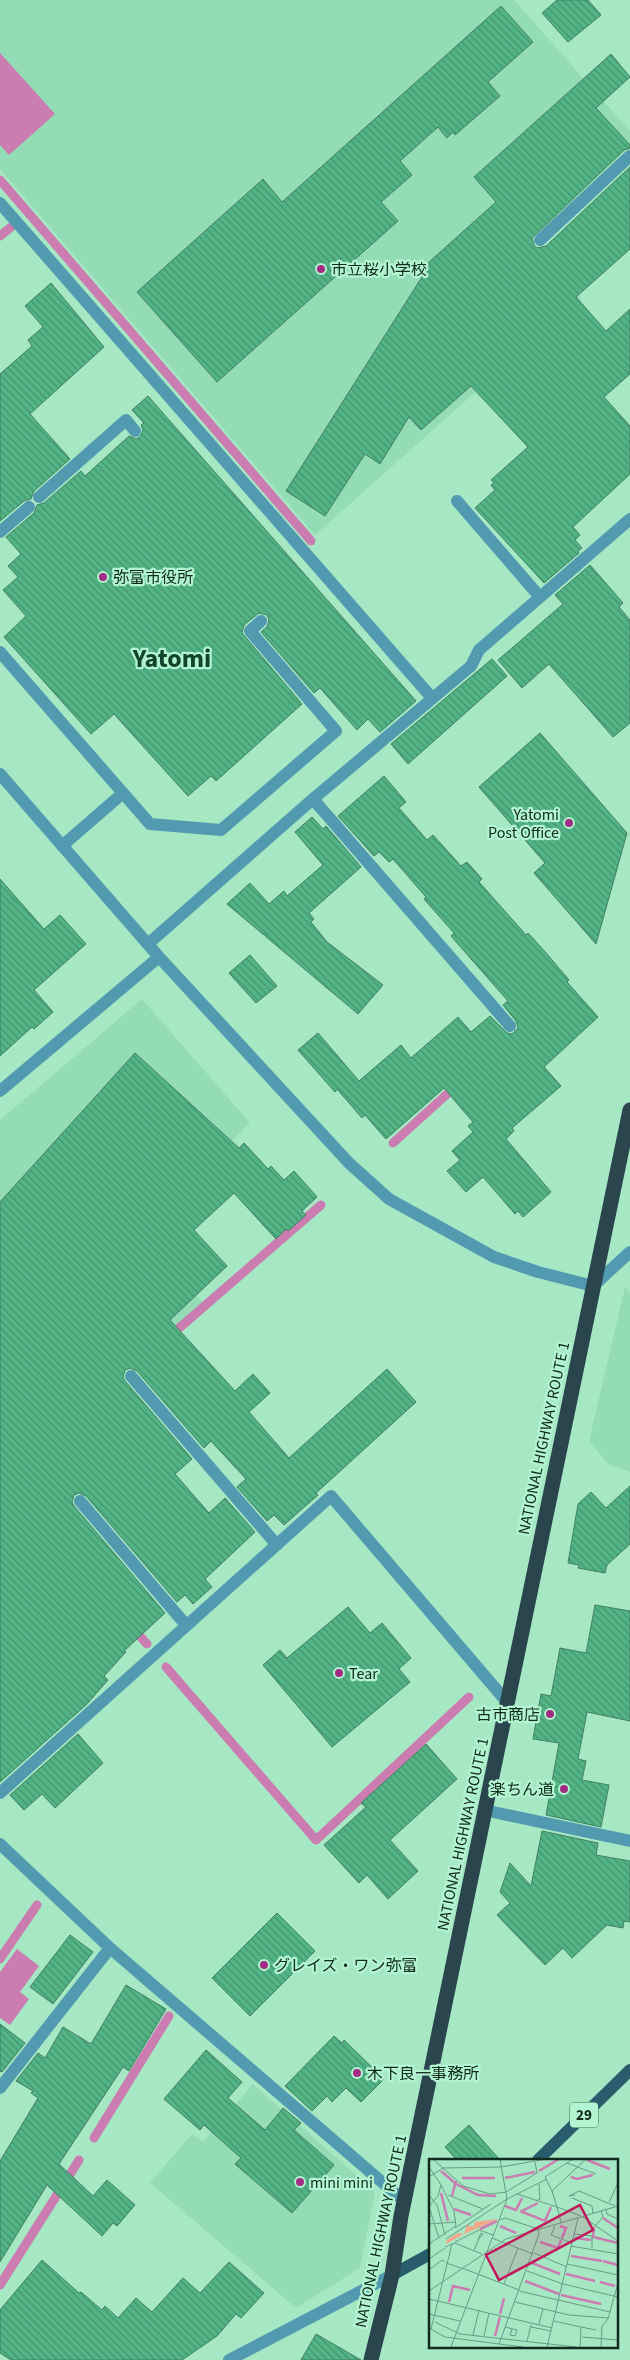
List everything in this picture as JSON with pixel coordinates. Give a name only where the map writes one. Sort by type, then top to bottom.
[{"type":"highway","name":"NATIONAL HIGHWAY ROUTE 1","points":[[371,2360],[392,2275],[404,2201],[630,1110]]},
{"type":"main road","name":"29","points":[[539,2159],[630,2070]]},
{"type":"main road","points":[[392,2275],[429,2255]]},
{"type":"street","points":[[540,240],[630,156]]},
{"type":"street","points":[[0,203],[432,698]]},
{"type":"street","points":[[39,498],[126,420],[135,431]]},
{"type":"street","points":[[458,501],[539,596]]},
{"type":"street","points":[[0,532],[29,507]]},
{"type":"street","points":[[148,944],[313,799],[471,666],[479,650],[630,519]]},
{"type":"street","points":[[0,652],[150,824],[221,830],[336,731],[250,631],[261,621]]},
{"type":"street","points":[[0,774],[159,957],[349,1163],[389,1198],[494,1257],[538,1272],[593,1286],[630,1252]]},
{"type":"street","points":[[62,846],[123,793]]},
{"type":"street","points":[[313,799],[510,1026]]},
{"type":"street","points":[[0,1091],[159,957]]},
{"type":"street","points":[[131,1376],[277,1545]]},
{"type":"street","points":[[0,1793],[331,1496],[507,1702]]},
{"type":"street","points":[[80,1501],[186,1625]]},
{"type":"street","points":[[484,1810],[630,1841]]},
{"type":"street","points":[[0,1844],[110,1948],[404,2201]]},
{"type":"street","points":[[0,2088],[110,1948]]},
{"type":"street","points":[[229,2360],[392,2275]]},
{"type":"shaded area","name":"市立桜小学校","points":[[0,0],[514,0],[630,131],[630,151],[530,240],[581,298],[315,535],[0,169]]},
{"type":"shaded area","points":[[0,53],[55,114],[9,155],[0,145]]},
{"type":"shaded area","points":[[142,999],[250,1123],[135,1238],[203,1303],[0,1479],[0,1120]]},
{"type":"shaded area","points":[[625,1287],[630,1293],[630,1472],[608,1464],[589,1441]]},
{"type":"shaded area","points":[[17,1949],[39,1966],[20,1992],[29,1999],[10,2025],[0,2018],[0,1972]]},
{"type":"shaded area","points":[[253,2084],[375,2192],[360,2268],[296,2308],[150,2183],[192,2134],[203,2142]]},
{"type":"building","points":[[557,0],[588,0],[601,15],[568,42],[542,13]]},
{"type":"building","points":[[501,6],[533,42],[488,82],[500,96],[455,135],[453,132],[447,138],[438,127],[400,161],[412,175],[381,202],[398,221],[217,382],[137,292],[263,179],[282,202]]},
{"type":"building","points":[[611,54],[630,77],[596,108],[630,145],[630,148],[624,150],[532,238],[537,248],[546,246],[630,167],[630,249],[576,297],[606,331],[630,309],[630,374],[604,397],[630,426],[630,474],[573,527],[580,535],[575,540],[582,548],[578,551],[579,553],[544,583],[475,508],[495,490],[491,485],[494,483],[491,480],[528,447],[471,386],[421,430],[409,417],[380,464],[365,454],[325,516],[286,491],[422,277],[418,272],[496,202],[474,177]]},
{"type":"building","points":[[51,283],[104,347],[30,414],[70,459],[34,491],[31,499],[24,501],[0,521],[0,374],[32,346],[28,340],[43,327],[25,306]]},
{"type":"building","points":[[148,396],[416,701],[380,732],[368,719],[357,730],[320,688],[314,693],[261,632],[267,627],[269,620],[267,615],[259,613],[244,625],[242,633],[302,704],[216,781],[211,776],[188,796],[114,714],[91,734],[4,637],[26,616],[3,590],[18,577],[8,566],[21,554],[6,537],[34,513],[37,505],[44,503],[81,471],[85,476],[129,436],[136,439],[140,437],[143,430],[141,425],[144,423],[132,410]]},
{"type":"building","points":[[590,565],[623,603],[619,607],[630,620],[630,723],[613,737],[549,664],[522,688],[498,660],[563,604],[555,595]]},
{"type":"building","points":[[492,659],[507,676],[408,764],[391,744]]},
{"type":"building","points":[[540,733],[627,833],[596,944],[534,873],[545,863],[479,787]]},
{"type":"building","points":[[384,776],[406,802],[399,808],[427,840],[433,835],[461,866],[467,862],[482,879],[479,882],[526,935],[528,933],[547,954],[569,980],[567,982],[598,1017],[544,1067],[561,1086],[512,1128],[514,1131],[506,1139],[551,1192],[523,1217],[518,1211],[515,1214],[483,1177],[466,1192],[447,1171],[460,1160],[452,1151],[473,1132],[468,1126],[473,1122],[444,1088],[386,1139],[365,1115],[362,1118],[337,1089],[335,1092],[298,1050],[318,1033],[359,1081],[401,1045],[411,1058],[458,1017],[471,1032],[490,1016],[507,1033],[512,1034],[518,1028],[516,1021],[503,1005],[508,1001],[451,936],[454,933],[424,899],[426,897],[393,859],[389,862],[379,852],[374,856],[338,816]]},
{"type":"building","points":[[312,817],[323,829],[326,826],[361,867],[309,913],[314,919],[311,922],[327,942],[383,985],[358,1014],[227,904],[250,883],[269,904],[284,891],[287,896],[323,865],[295,832]]},
{"type":"building","points":[[0,879],[44,929],[60,915],[86,944],[34,990],[53,1012],[34,1029],[32,1027],[0,1056]]},
{"type":"building","points":[[250,955],[277,986],[256,1003],[229,973]]},
{"type":"building","points":[[135,1053],[239,1148],[244,1143],[268,1169],[271,1166],[284,1180],[294,1171],[317,1197],[302,1211],[306,1215],[288,1231],[286,1229],[276,1239],[234,1193],[194,1230],[227,1266],[170,1320],[235,1391],[253,1374],[270,1393],[249,1412],[289,1458],[387,1369],[416,1402],[316,1493],[318,1495],[284,1525],[274,1515],[267,1521],[237,1487],[246,1479],[211,1441],[204,1448],[137,1371],[130,1368],[125,1370],[123,1377],[125,1381],[192,1459],[175,1474],[209,1513],[225,1498],[255,1532],[205,1579],[212,1587],[193,1604],[185,1595],[177,1602],[86,1496],[79,1493],[74,1495],[72,1502],[74,1506],[165,1613],[124,1651],[126,1652],[104,1676],[108,1680],[87,1704],[0,1782],[0,1202]]},
{"type":"building","points":[[630,1486],[630,1544],[607,1565],[605,1573],[578,1568],[579,1565],[568,1563],[578,1504],[591,1492],[606,1508]]},
{"type":"building","points":[[595,1605],[630,1611],[630,1721],[587,1712],[578,1759],[586,1761],[582,1780],[609,1785],[601,1827],[546,1815],[559,1743],[533,1739],[541,1694],[551,1696],[560,1648],[586,1653]]},
{"type":"building","points":[[348,1607],[370,1633],[382,1623],[411,1658],[399,1669],[410,1682],[332,1747],[263,1665],[280,1650],[287,1658]]},
{"type":"building","points":[[78,1734],[103,1763],[55,1808],[42,1794],[24,1810],[10,1795]]},
{"type":"building","points":[[426,1744],[457,1779],[390,1840],[418,1871],[388,1899],[367,1875],[359,1883],[324,1845],[366,1807],[361,1803]]},
{"type":"building","points":[[542,1831],[598,1843],[596,1855],[630,1861],[630,1922],[624,1921],[623,1928],[607,1925],[572,1958],[563,1948],[545,1965],[497,1915],[510,1903],[500,1892],[510,1863],[531,1886]]},
{"type":"building","name":"グレイズ・ワン弥富","points":[[277,1913],[315,1951],[250,2016],[212,1978]]},
{"type":"building","points":[[70,1935],[93,1952],[53,2004],[30,1987]]},
{"type":"building","points":[[126,1985],[166,2009],[129,2071],[123,2067],[59,2164],[93,2196],[107,2180],[135,2205],[117,2226],[113,2223],[102,2236],[47,2185],[0,2262],[0,2161],[38,2098],[31,2093],[33,2091],[16,2081],[38,2053],[45,2058],[63,2027],[91,2044]]},
{"type":"building","points":[[0,2024],[25,2043],[2,2072],[0,2071]]},
{"type":"building","points":[[334,2036],[342,2043],[344,2040],[384,2079],[361,2102],[346,2088],[332,2102],[327,2096],[312,2111],[285,2086]]},
{"type":"building","points":[[206,2050],[242,2082],[228,2098],[265,2130],[283,2108],[301,2123],[294,2130],[334,2165],[292,2213],[235,2164],[241,2158],[204,2125],[200,2130],[164,2099]]},
{"type":"building","points":[[469,2125],[499,2159],[456,2159],[445,2147]]},
{"type":"building","points":[[42,2260],[79,2293],[81,2292],[102,2310],[105,2306],[118,2318],[136,2298],[152,2312],[183,2278],[200,2293],[229,2262],[264,2293],[241,2318],[236,2314],[217,2336],[182,2360],[11,2360],[0,2353],[0,2310]]},
{"type":"building","points":[[316,2334],[361,2360],[301,2360]]},
{"type":"waterway","points":[[0,180],[311,541]]},
{"type":"waterway","points":[[0,236],[11,227]]},
{"type":"waterway","points":[[393,1143],[456,1086]]},
{"type":"waterway","points":[[170,1336],[321,1205]]},
{"type":"waterway","points":[[132,1627],[147,1644]]},
{"type":"waterway","points":[[166,1667],[316,1840],[469,1697]]},
{"type":"waterway","points":[[0,1959],[37,1905]]},
{"type":"waterway","points":[[94,2138],[169,2016]]},
{"type":"waterway","points":[[0,2285],[79,2160]]},
{"type":"place","name":"市立桜小学校","points":[[321,269]]},
{"type":"place","name":"弥富市役所","points":[[103,577]]},
{"type":"place","name":"Yatomi Post Office","points":[[569,823]]},
{"type":"place","name":"Tear","points":[[339,1673]]},
{"type":"place","name":"古市商店","points":[[550,1714]]},
{"type":"place","name":"楽ちん道","points":[[564,1789]]},
{"type":"place","name":"グレイズ・ワン弥富","points":[[264,1965]]},
{"type":"place","name":"木下良一事務所","points":[[357,2073]]},
{"type":"place","name":"mini mini","points":[[300,2182]]},
{"type":"district","name":"Yatomi","points":[[172,658]]}]
